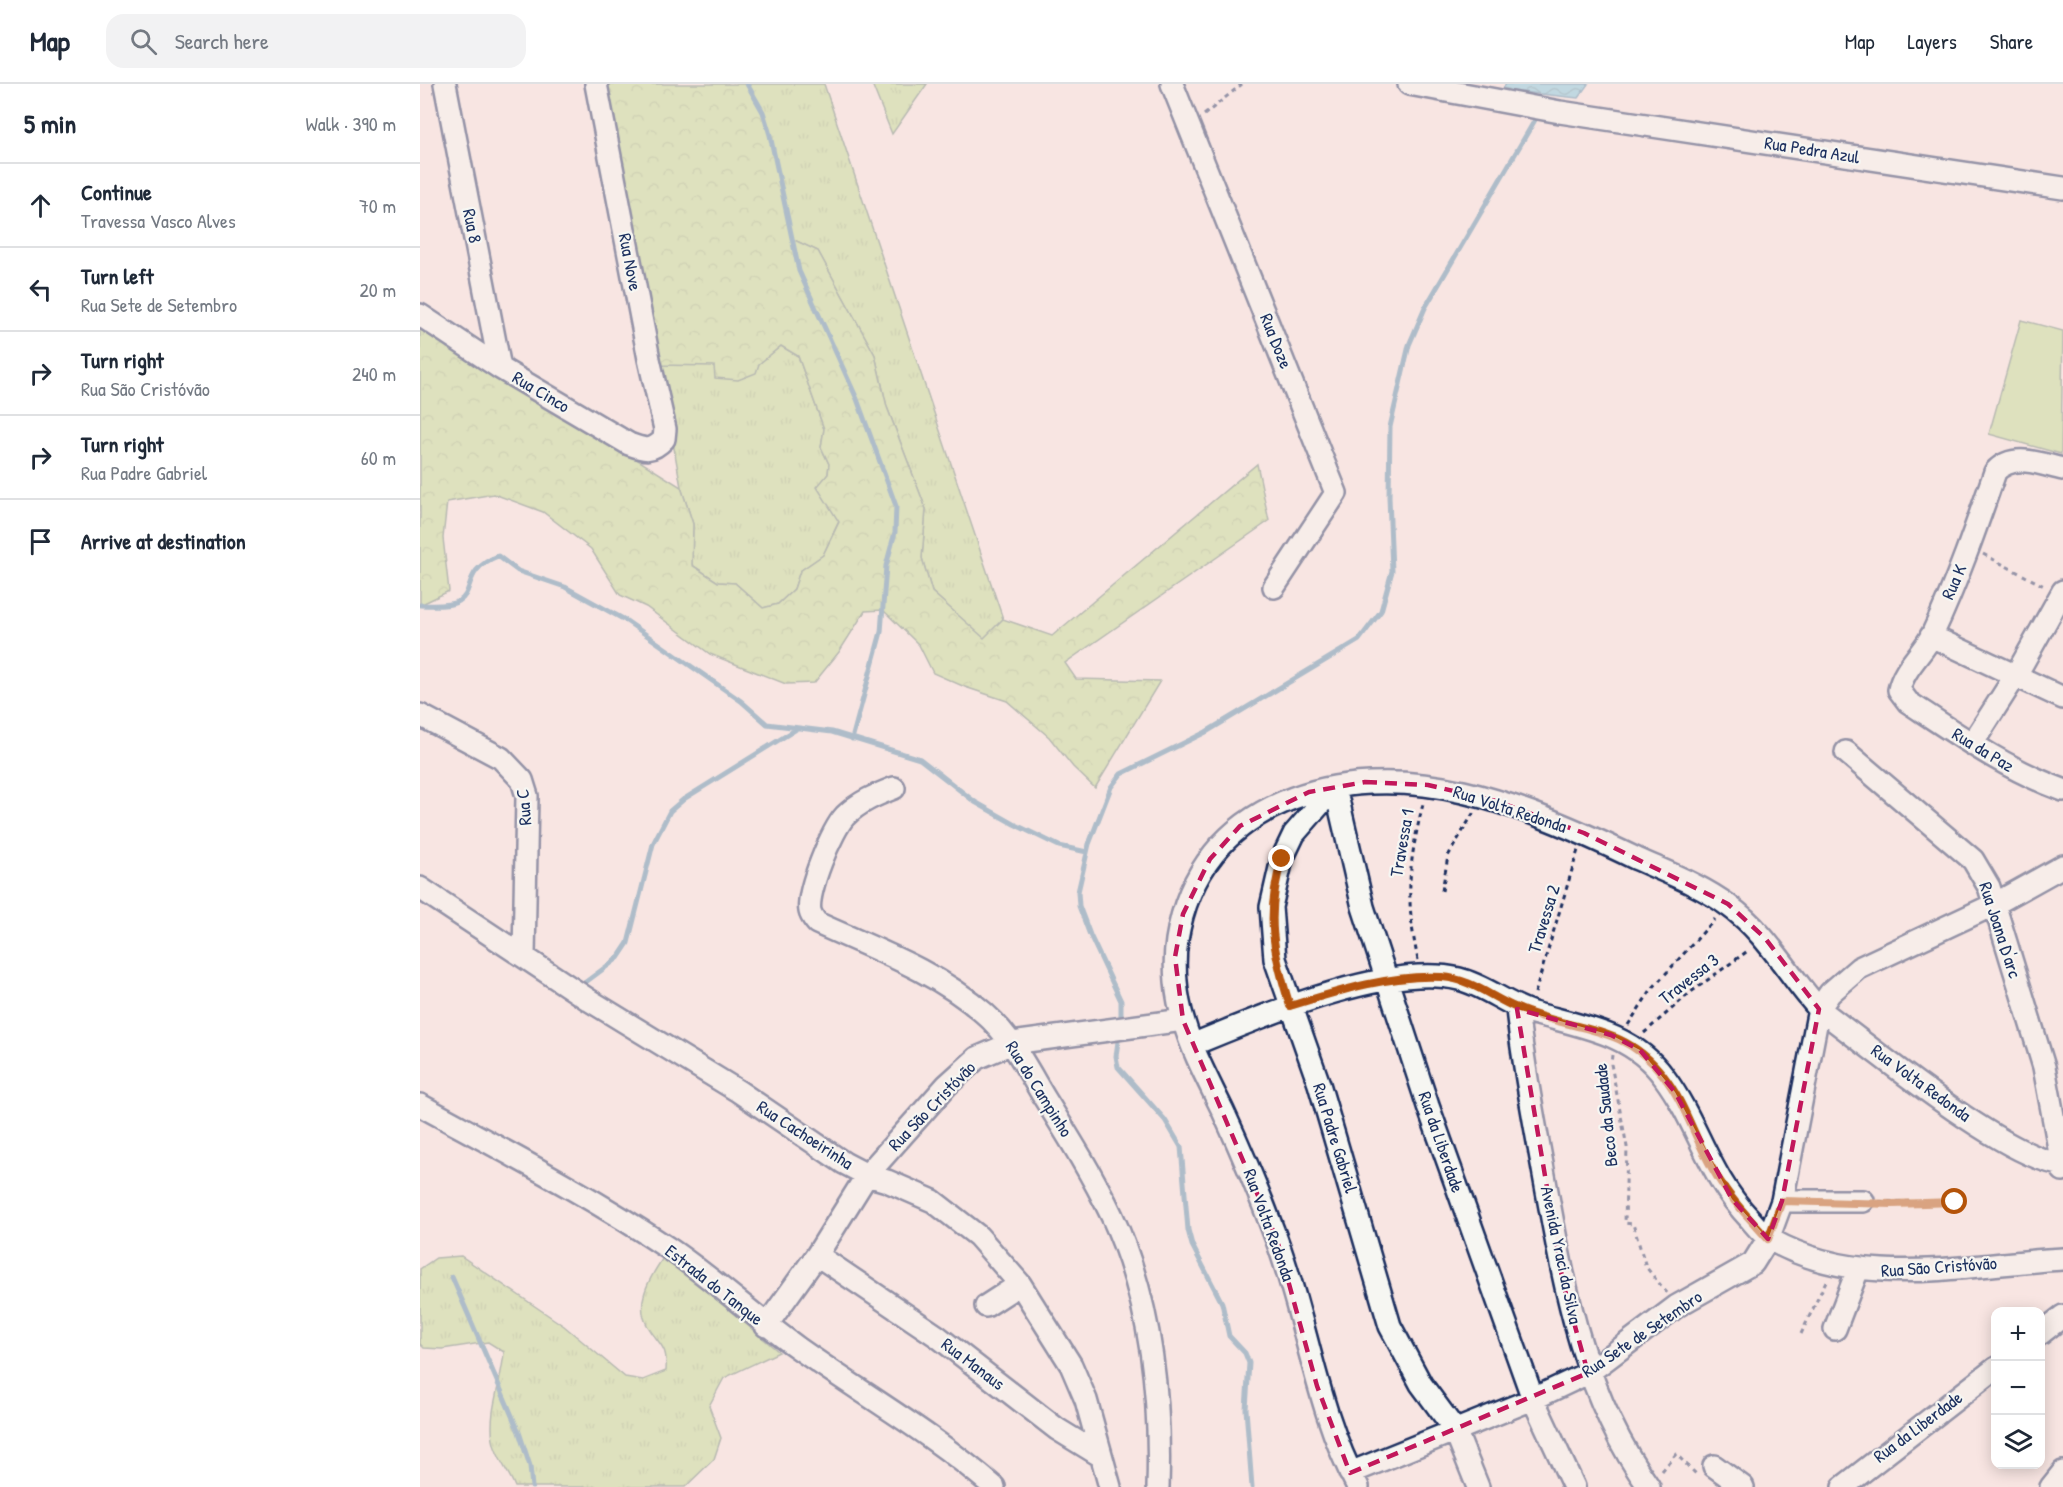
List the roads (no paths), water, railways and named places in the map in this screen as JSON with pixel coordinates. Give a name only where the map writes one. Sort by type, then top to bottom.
[{"type":"street","name":"Rua 8","points":[[445,84],[500,368]]},
{"type":"street","name":"Rua Nove","points":[[597,84],[649,359],[665,429],[664,439]]},
{"type":"street","name":"Rua Doze","points":[[1172,84],[1336,493],[1274,587]]},
{"type":"street","name":"Rua Pedra Azul","points":[[1409,84],[1560,111],[2063,188]]},
{"type":"street","name":"Rua Cinco","points":[[420,315],[500,368],[629,444],[645,450],[656,447],[664,439]]},
{"type":"street","name":"Rua K","points":[[1908,702],[1901,694],[1900,685],[1931,636],[1969,547],[1995,472],[2010,462],[2019,460],[2063,469]]},
{"type":"street","points":[[1972,744],[2016,675],[2062,593]]},
{"type":"street","points":[[1931,636],[2063,698]]},
{"type":"street","name":"Rua da Paz","points":[[1908,702],[1972,744],[2034,780],[2063,790]]},
{"type":"street","name":"Rua C","points":[[420,715],[501,758],[522,780],[527,796],[524,956]]},
{"type":"street","name":"Rua Joana D'arc","points":[[1846,752],[1973,860],[1989,887],[2044,1067],[2062,1166]]},
{"type":"street","name":"Rua Volta Redonda","points":[[1354,1480],[1317,1386],[1294,1292],[1277,1240],[1243,1155],[1192,1044],[1183,1020],[1176,978],[1178,938],[1183,914],[1194,886],[1224,841],[1256,814],[1309,792],[1335,787],[1365,782],[1428,785],[1482,797],[1584,833],[1700,887],[1728,904],[1765,938],[1798,986],[1819,1009],[1995,1136],[2041,1160],[2062,1166]]},
{"type":"street","name":"Rua da Liberdade","points":[[1335,787],[1363,907],[1459,1196],[1533,1399],[1574,1487]]},
{"type":"street","name":"Rua Padre Gabriel","points":[[1335,787],[1294,834],[1276,881],[1271,907],[1275,959],[1319,1084],[1390,1326],[1421,1383],[1455,1430],[1478,1487]]},
{"type":"street","name":"Rua do Campinho","points":[[894,788],[862,801],[844,817],[822,855],[810,904],[810,914],[817,923],[932,976],[985,1013],[1012,1043],[1082,1157],[1113,1218],[1129,1264],[1154,1368],[1158,1487]]},
{"type":"street","points":[[1819,1009],[1830,993],[1859,968],[1994,905],[2063,866]]},
{"type":"street","name":"Rua Cachoeirinha","points":[[420,888],[589,1000],[738,1091],[844,1163],[867,1175],[912,1191],[957,1218],[996,1254],[1020,1284],[1071,1365],[1086,1400],[1101,1456]]},
{"type":"street","name":"Rua São Cristóvão","points":[[1192,1044],[1323,995],[1388,981],[1422,978],[1459,980],[1473,984],[1523,1010],[1626,1041],[1651,1062],[1669,1083],[1685,1109],[1721,1183],[1732,1199],[1768,1239],[1833,1266],[1858,1269],[1920,1272],[2063,1259]]},
{"type":"street","name":"Rua Sete de Setembro","points":[[1354,1480],[1455,1430],[1533,1399],[1588,1373],[1677,1306],[1753,1263],[1768,1239],[1782,1201],[1819,1009]]},
{"type":"street","name":"Avenida Yraci da Silva","points":[[1523,1010],[1530,1104],[1563,1282],[1588,1373],[1624,1450],[1652,1483]]},
{"type":"street","name":"Rua São Cristóvão","points":[[766,1326],[817,1255],[867,1175],[962,1069],[977,1058],[1012,1043],[1183,1020]]},
{"type":"street","name":"Estrada do Tanque","points":[[420,1105],[573,1188],[668,1248],[766,1326],[861,1392],[924,1432],[994,1487]]},
{"type":"street","points":[[1782,1201],[1863,1201]]},
{"type":"street","name":"Rua Manaus","points":[[817,1255],[937,1336],[1057,1429],[1101,1456]]},
{"type":"street","points":[[1835,1329],[1858,1269]]},
{"type":"street","points":[[986,1306],[1020,1284]]},
{"type":"street","points":[[2045,1330],[2063,1316]]},
{"type":"street","name":"Rua da Liberdade","points":[[1843,1487],[1991,1371]]},
{"type":"street","points":[[1101,1456],[1110,1487]]},
{"type":"street","points":[[1714,1466],[1743,1487]]},
{"type":"street","points":[[2051,1487],[2063,1472]]},
{"type":"water","points":[[1506,84],[1588,84],[1578,98],[1502,90]]},
{"type":"waterway","points":[[747,84],[763,112],[770,135],[799,271],[857,399],[896,506],[895,532],[886,566],[881,632],[852,739]]},
{"type":"waterway","points":[[1121,1024],[1121,1001],[1090,935],[1079,906],[1078,892],[1089,844],[1111,787],[1121,774],[1206,732],[1359,640],[1381,611],[1392,571],[1389,497],[1390,427],[1409,345],[1425,308],[1539,113]]},
{"type":"waterway","points":[[420,605],[445,605],[459,601],[464,597],[479,568],[498,556],[518,571],[565,587],[625,620],[741,701],[767,724],[832,732],[920,759],[975,802],[1014,824],[1059,846],[1087,852]]},
{"type":"waterway","points":[[583,984],[618,958],[628,943],[653,844],[670,811],[684,799],[795,730]]},
{"type":"waterway","points":[[1119,1034],[1116,1056],[1118,1067],[1165,1120],[1181,1147],[1188,1230],[1192,1245],[1222,1303],[1229,1336],[1245,1353],[1249,1363],[1246,1409],[1252,1487]]},
{"type":"waterway","points":[[452,1277],[519,1432],[530,1466],[532,1487]]}]
